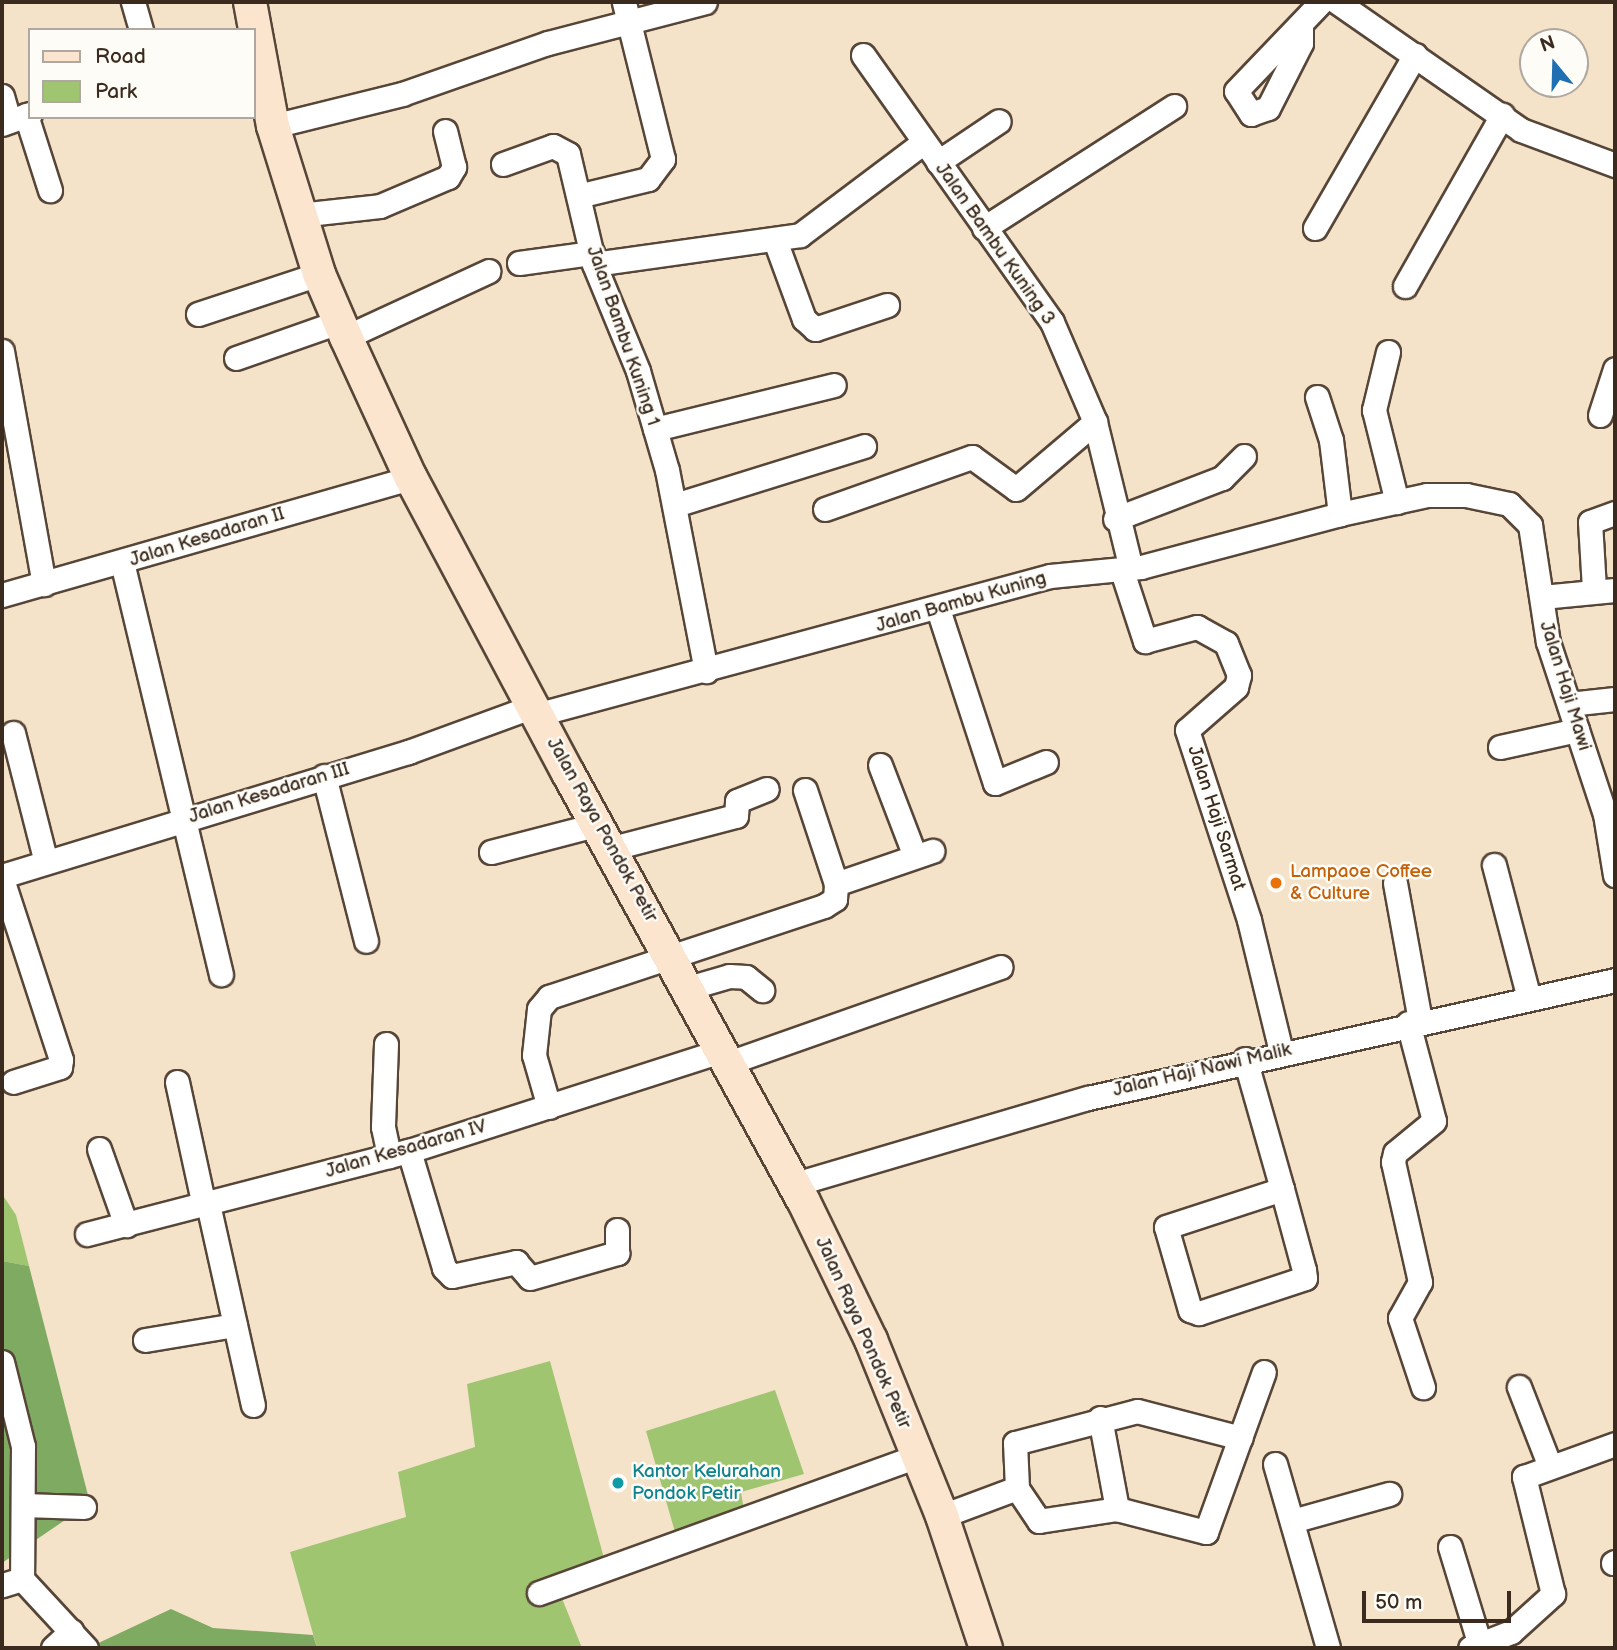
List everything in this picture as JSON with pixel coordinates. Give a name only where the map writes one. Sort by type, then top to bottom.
[{"type":"main road","name":"Jalan Raya Pondok Petir","points":[[250,2],[253,28]]},
{"type":"main road","name":"Jalan Raya Pondok Petir","points":[[257,60],[299,215],[318,274],[342,330],[411,478],[537,710],[602,837],[672,956],[795,1184],[942,1516],[986,1648]]},
{"type":"street","points":[[133,2],[140,28]]},
{"type":"street","points":[[273,126],[402,94],[626,11],[705,2]]},
{"type":"street","points":[[1301,26],[1321,2]]},
{"type":"street","points":[[1337,2],[1521,130],[1615,165]]},
{"type":"street","points":[[582,195],[648,179],[663,159],[626,11]]},
{"type":"street","name":"Jalan Bambu Kuning 3","points":[[863,55],[1052,322],[1095,422],[1127,570]]},
{"type":"street","points":[[1315,228],[1415,55]]},
{"type":"street","points":[[2,96],[17,119],[50,190]]},
{"type":"street","points":[[984,228],[1174,106]]},
{"type":"street","points":[[1405,286],[1502,115]]},
{"type":"street","points":[[937,162],[999,121]]},
{"type":"street","points":[[299,215],[380,206],[448,177],[454,167],[444,131]]},
{"type":"street","points":[[519,263],[776,243],[814,229],[924,142]]},
{"type":"street","name":"Jalan Bambu Kuning 1","points":[[503,164],[563,147],[582,195],[593,258],[655,429],[675,505],[706,671]]},
{"type":"street","points":[[776,243],[804,318],[815,329],[887,304]]},
{"type":"street","points":[[236,358],[342,330],[489,271]]},
{"type":"street","points":[[198,314],[318,274]]},
{"type":"street","points":[[2,351],[44,584]]},
{"type":"street","points":[[1388,352],[1376,383],[1374,410],[1397,502]]},
{"type":"street","points":[[1600,415],[1615,369]]},
{"type":"street","points":[[655,429],[834,385]]},
{"type":"street","points":[[1317,397],[1331,440],[1340,514]]},
{"type":"street","points":[[825,509],[972,457],[1016,489],[1095,422]]},
{"type":"street","points":[[675,505],[864,446]]},
{"type":"street","points":[[1115,519],[1222,478],[1244,456]]},
{"type":"street","name":"Jalan Kesadaran II","points":[[2,595],[411,478]]},
{"type":"street","name":"Jalan Bambu Kuning","points":[[537,710],[706,671],[1050,576],[1127,570],[1340,514],[1447,493],[1509,504]]},
{"type":"street","name":"Jalan Haji Mawi","points":[[1509,504],[1530,525],[1548,642],[1577,730],[1610,813],[1615,875]]},
{"type":"street","points":[[1542,597],[1605,589],[1590,523],[1615,513]]},
{"type":"street","points":[[122,562],[221,974]]},
{"type":"street","name":"Jalan Haji Sarmat","points":[[1127,570],[1145,641],[1198,627],[1226,643],[1239,675],[1236,687],[1186,730],[1250,920],[1281,1051]]},
{"type":"street","points":[[938,609],[995,783],[1046,762]]},
{"type":"street","points":[[1569,704],[1615,699]]},
{"type":"street","name":"Jalan Kesadaran III","points":[[2,877],[537,710]]},
{"type":"street","points":[[1500,747],[1577,730]]},
{"type":"street","points":[[13,733],[46,862]]},
{"type":"street","points":[[836,884],[924,854],[880,765]]},
{"type":"street","points":[[324,776],[366,941]]},
{"type":"street","points":[[491,852],[736,816],[737,801],[767,789]]},
{"type":"street","points":[[549,1107],[534,1055],[544,1002],[824,906],[835,899],[836,884],[805,790]]},
{"type":"street","points":[[1494,865],[1529,998]]},
{"type":"street","points":[[2,877],[61,1060],[60,1067],[13,1082]]},
{"type":"street","points":[[1395,883],[1414,1021],[1434,1121],[1395,1153],[1393,1162],[1420,1282],[1400,1318],[1423,1387]]},
{"type":"street","name":"Jalan Kesadaran IV","points":[[87,1234],[399,1154],[549,1107],[725,1057],[1001,967]]},
{"type":"street","points":[[688,988],[729,976],[746,977],[762,990]]},
{"type":"street","name":"Jalan Haji Nawi Malik","points":[[795,1184],[984,1125],[1245,1059],[1615,980]]},
{"type":"street","points":[[386,1044],[383,1127],[399,1154],[444,1268],[463,1278],[516,1262],[530,1278],[615,1254],[622,1247],[617,1230]]},
{"type":"street","points":[[1245,1059],[1282,1189],[1302,1281],[1199,1313],[1190,1310],[1166,1227],[1282,1189]]},
{"type":"street","points":[[177,1082],[253,1405]]},
{"type":"street","points":[[99,1149],[126,1224]]},
{"type":"street","points":[[145,1340],[235,1325]]},
{"type":"street","points":[[2,1362],[23,1446],[23,1505],[12,1582],[71,1631],[86,1648]]},
{"type":"street","points":[[1241,1438],[1137,1411],[1100,1418],[1015,1443],[1017,1488],[1031,1513],[1046,1522],[1117,1510],[1206,1532],[1241,1438],[1264,1372]]},
{"type":"street","points":[[1519,1387],[1549,1464]]},
{"type":"street","points":[[1100,1418],[1117,1510]]},
{"type":"street","points":[[1450,1547],[1489,1645],[1522,1624],[1553,1594],[1521,1484],[1549,1464],[1615,1444]]},
{"type":"street","points":[[539,1593],[917,1456]]},
{"type":"street","points":[[1275,1464],[1328,1648]]},
{"type":"street","points":[[942,1516],[1017,1488]]},
{"type":"street","points":[[1292,1521],[1389,1494]]},
{"type":"street","points":[[23,1505],[84,1507]]},
{"type":"street","points":[[53,1648],[71,1631]]},
{"type":"green space","points":[[2,1194],[16,1215],[29,1266],[2,1261]]},
{"type":"green space","points":[[2,1261],[29,1266],[90,1503],[2,1563]]},
{"type":"green space","points":[[550,1361],[607,1569],[557,1586],[582,1648],[317,1648],[290,1552],[406,1517],[398,1472],[475,1447],[467,1384]]},
{"type":"green space","points":[[775,1390],[804,1474],[741,1492],[746,1524],[679,1546],[646,1431]]},
{"type":"green space","points":[[171,1609],[213,1628],[313,1635],[317,1648],[92,1646]]},
{"type":"place","name":"Lampaoe Coffee & Culture","points":[[1276,883]]},
{"type":"place","name":"Kantor Kelurahan Pondok Petir","points":[[618,1483]]}]
